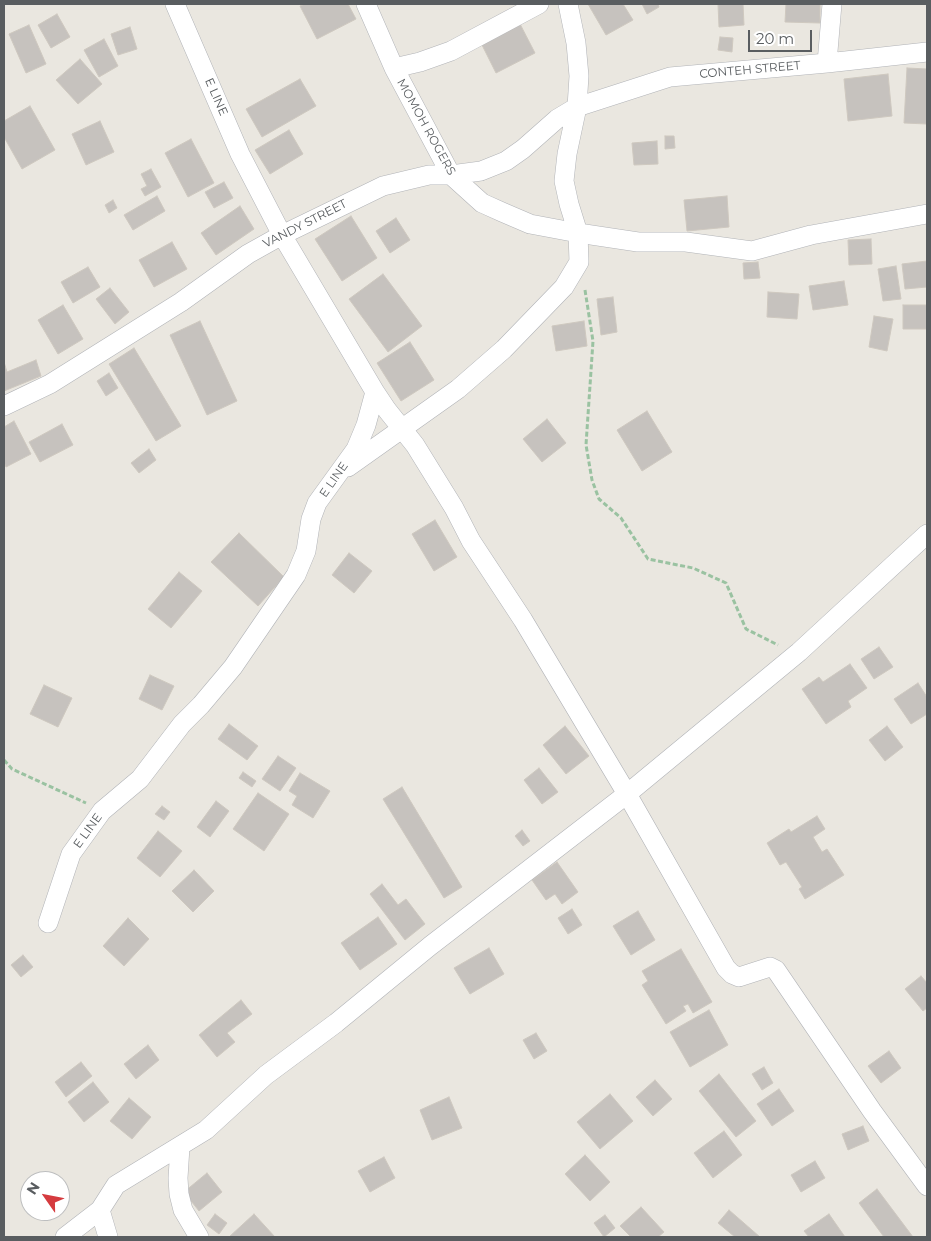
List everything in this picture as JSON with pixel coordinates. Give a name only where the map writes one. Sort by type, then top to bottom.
[{"type":"street","name":"E LINE","points":[[48,923],[71,854],[102,811],[140,780],[182,724],[233,668],[296,576],[306,551],[312,519],[318,503],[356,449],[366,425],[375,392],[282,235],[240,154],[175,4]]},
{"type":"street","name":"MOMOH ROGERS","points":[[366,4],[394,68],[451,175],[482,203],[530,224],[638,242],[686,242],[752,251],[811,235],[927,214]]},
{"type":"street","points":[[394,68],[420,62],[451,51],[540,4]]},
{"type":"street","points":[[338,475],[458,389],[504,349],[564,287],[579,262],[578,233],[564,181],[567,154],[577,107],[578,68],[576,43],[568,4]]},
{"type":"street","points":[[826,63],[832,4]]},
{"type":"street","name":"CONTEH STREET","points":[[577,107],[670,77],[927,52]]},
{"type":"street","name":"VANDY STREET","points":[[4,406],[50,384],[181,302],[248,254],[282,235],[383,186],[429,175],[451,175],[481,171],[506,161],[523,149],[557,119],[577,107]]},
{"type":"street","points":[[375,392],[415,445],[454,508],[471,541],[523,620],[627,794],[726,968],[732,974],[739,977],[770,967],[776,970],[872,1111],[927,1186]]},
{"type":"street","points":[[65,1237],[100,1210],[116,1185],[206,1130],[266,1075],[336,1023],[430,946],[627,794],[799,652],[927,534]]},
{"type":"street","points":[[180,1147],[179,1194],[183,1210],[199,1237]]},
{"type":"street","points":[[100,1210],[108,1237]]},
{"type":"path","points":[[579,262],[593,341],[586,445],[592,480],[599,499],[620,518],[648,559],[693,568],[726,583],[746,629],[790,652],[799,652]]},
{"type":"path","points":[[4,760],[12,769],[102,811]]},
{"type":"building","points":[[305,4],[348,4],[356,19],[317,39],[300,6]]},
{"type":"building","points":[[588,4],[623,4],[633,20],[606,35]]},
{"type":"building","points":[[642,4],[658,4],[659,7],[647,14]]},
{"type":"building","points":[[718,4],[743,4],[744,25],[719,27]]},
{"type":"building","points":[[786,4],[820,4],[820,23],[785,22]]},
{"type":"building","points":[[57,14],[70,37],[51,48],[38,25]]},
{"type":"building","points":[[519,22],[535,53],[496,73],[480,41]]},
{"type":"building","points":[[29,25],[46,64],[26,73],[9,34]]},
{"type":"building","points":[[130,27],[137,49],[118,55],[111,34]]},
{"type":"building","points":[[720,37],[733,38],[732,52],[718,50]]},
{"type":"building","points":[[104,39],[118,66],[99,77],[84,50]]},
{"type":"building","points":[[80,59],[102,84],[78,104],[56,80]]},
{"type":"building","points":[[907,68],[927,69],[927,124],[904,123]]},
{"type":"building","points":[[888,74],[892,116],[848,121],[844,79]]},
{"type":"building","points":[[300,79],[316,106],[262,137],[246,109]]},
{"type":"building","points":[[30,106],[55,150],[22,169],[4,137],[4,121]]},
{"type":"building","points":[[100,121],[114,152],[86,165],[72,134]]},
{"type":"building","points":[[289,130],[303,154],[270,174],[255,150]]},
{"type":"building","points":[[665,136],[674,136],[675,148],[665,149]]},
{"type":"building","points":[[191,139],[214,183],[188,197],[165,153]]},
{"type":"building","points":[[657,141],[658,164],[634,165],[632,143]]},
{"type":"building","points":[[151,169],[161,187],[145,196],[141,189],[147,186],[141,174]]},
{"type":"building","points":[[224,182],[233,198],[214,208],[205,192]]},
{"type":"building","points":[[157,196],[165,211],[133,230],[124,215]]},
{"type":"building","points":[[727,196],[729,227],[687,231],[684,200]]},
{"type":"building","points":[[113,200],[117,208],[109,213],[105,205]]},
{"type":"building","points":[[240,206],[254,229],[216,255],[201,233]]},
{"type":"building","points":[[351,216],[377,258],[342,281],[315,239]]},
{"type":"building","points":[[396,218],[410,240],[390,253],[376,231]]},
{"type":"building","points":[[871,239],[872,264],[849,265],[848,240]]},
{"type":"building","points":[[172,242],[187,269],[154,287],[139,260]]},
{"type":"building","points":[[927,261],[927,287],[905,289],[902,264]]},
{"type":"building","points":[[758,262],[760,278],[744,279],[743,263]]},
{"type":"building","points":[[896,266],[901,299],[883,301],[878,269]]},
{"type":"building","points":[[88,267],[100,287],[73,303],[61,282]]},
{"type":"building","points":[[383,274],[422,326],[388,352],[349,299]]},
{"type":"building","points":[[844,281],[848,305],[813,310],[809,286]]},
{"type":"building","points":[[110,288],[129,312],[115,324],[96,299]]},
{"type":"building","points":[[768,292],[799,294],[797,319],[767,317]]},
{"type":"building","points":[[613,297],[617,332],[601,335],[597,299]]},
{"type":"building","points":[[63,305],[83,339],[58,354],[38,320]]},
{"type":"building","points":[[903,305],[927,305],[927,329],[903,329]]},
{"type":"building","points":[[874,316],[893,319],[887,351],[869,347]]},
{"type":"building","points":[[200,321],[237,401],[207,415],[170,335]]},
{"type":"building","points":[[584,321],[587,346],[556,351],[552,326]]},
{"type":"building","points":[[410,342],[434,380],[401,401],[377,363]]},
{"type":"building","points":[[134,348],[181,426],[156,441],[109,364]]},
{"type":"building","points":[[36,360],[41,376],[4,391],[4,362],[7,372]]},
{"type":"building","points":[[109,373],[118,388],[106,396],[97,381]]},
{"type":"building","points":[[647,411],[672,452],[642,471],[617,430]]},
{"type":"building","points":[[547,419],[566,443],[542,462],[523,439]]},
{"type":"building","points":[[14,421],[31,454],[6,467],[4,462],[4,427]]},
{"type":"building","points":[[62,424],[73,445],[40,462],[29,442]]},
{"type":"building","points":[[149,449],[156,460],[139,473],[131,463]]},
{"type":"building","points":[[435,520],[457,557],[434,571],[412,534]]},
{"type":"building","points":[[239,533],[284,577],[258,606],[211,562]]},
{"type":"building","points":[[349,553],[372,571],[354,593],[332,575]]},
{"type":"building","points":[[179,572],[202,591],[171,628],[148,609]]},
{"type":"building","points":[[879,647],[893,667],[874,679],[861,659]]},
{"type":"building","points":[[850,664],[867,688],[848,701],[851,707],[826,724],[802,689],[819,677],[823,682]]},
{"type":"building","points":[[150,675],[174,686],[162,710],[139,699]]},
{"type":"building","points":[[918,683],[927,697],[927,714],[911,724],[894,699]]},
{"type":"building","points":[[44,685],[72,698],[58,727],[30,714]]},
{"type":"building","points":[[229,724],[258,746],[247,760],[218,739]]},
{"type":"building","points":[[565,726],[589,756],[566,774],[543,745]]},
{"type":"building","points":[[887,726],[903,747],[885,761],[869,740]]},
{"type":"building","points":[[278,756],[296,768],[280,791],[262,779]]},
{"type":"building","points":[[539,768],[558,792],[542,804],[524,780]]},
{"type":"building","points":[[243,772],[256,781],[252,787],[239,778]]},
{"type":"building","points":[[300,773],[330,791],[313,818],[292,805],[297,796],[289,791]]},
{"type":"building","points":[[402,787],[462,887],[444,898],[383,799]]},
{"type":"building","points":[[258,793],[289,814],[264,851],[233,829]]},
{"type":"building","points":[[216,801],[229,811],[210,837],[197,827]]},
{"type":"building","points":[[162,806],[170,812],[164,820],[155,814]]},
{"type":"building","points":[[817,816],[825,829],[813,837],[822,852],[827,849],[844,875],[805,899],[799,889],[802,887],[786,862],[780,865],[767,843],[789,829],[791,832]]},
{"type":"building","points":[[522,830],[530,841],[523,846],[515,836]]},
{"type":"building","points":[[158,831],[182,851],[160,877],[137,858]]},
{"type":"building","points":[[557,862],[578,892],[562,904],[555,894],[546,900],[532,880]]},
{"type":"building","points":[[194,870],[214,891],[193,912],[172,891]]},
{"type":"building","points":[[382,884],[398,905],[406,899],[425,924],[405,940],[370,894]]},
{"type":"building","points":[[572,909],[582,925],[568,934],[558,918]]},
{"type":"building","points":[[638,911],[655,940],[631,955],[613,926]]},
{"type":"building","points":[[378,917],[397,944],[360,970],[341,943]]},
{"type":"building","points":[[128,918],[149,939],[124,966],[103,946]]},
{"type":"building","points":[[489,948],[504,974],[470,994],[454,968]]},
{"type":"building","points":[[681,949],[712,1002],[693,1013],[688,1004],[683,1006],[686,1011],[666,1024],[642,985],[648,981],[642,971]]},
{"type":"building","points":[[23,955],[33,967],[21,977],[11,965]]},
{"type":"building","points":[[921,976],[927,983],[927,1008],[923,1011],[905,989]]},
{"type":"building","points":[[241,1000],[252,1014],[227,1033],[235,1042],[217,1057],[199,1035]]},
{"type":"building","points":[[709,1010],[728,1045],[690,1067],[670,1032]]},
{"type":"building","points":[[536,1033],[547,1051],[534,1059],[523,1040]]},
{"type":"building","points":[[148,1045],[159,1060],[136,1079],[124,1064]]},
{"type":"building","points":[[889,1051],[901,1068],[881,1083],[868,1066]]},
{"type":"building","points":[[81,1062],[92,1076],[66,1097],[55,1082]]},
{"type":"building","points":[[764,1067],[773,1083],[762,1090],[752,1074]]},
{"type":"building","points":[[719,1074],[756,1121],[736,1137],[699,1091]]},
{"type":"building","points":[[655,1080],[672,1099],[653,1116],[636,1097]]},
{"type":"building","points":[[93,1082],[109,1102],[84,1122],[68,1102]]},
{"type":"building","points":[[779,1089],[794,1111],[772,1126],[757,1104]]},
{"type":"building","points":[[610,1094],[633,1121],[600,1149],[577,1122]]},
{"type":"building","points":[[449,1097],[462,1128],[432,1140],[420,1110]]},
{"type":"building","points":[[129,1098],[151,1117],[132,1139],[110,1121]]},
{"type":"building","points":[[863,1126],[869,1141],[848,1150],[842,1134]]},
{"type":"building","points":[[724,1131],[742,1155],[713,1178],[694,1153]]},
{"type":"building","points":[[585,1155],[610,1182],[590,1201],[565,1174]]},
{"type":"building","points":[[384,1157],[395,1178],[370,1192],[358,1171]]},
{"type":"building","points":[[815,1161],[825,1178],[801,1192],[791,1175]]},
{"type":"building","points":[[207,1173],[222,1192],[199,1211],[184,1192]]},
{"type":"building","points":[[877,1189],[913,1237],[884,1237],[859,1203]]},
{"type":"building","points":[[641,1207],[664,1232],[658,1237],[631,1237],[620,1226]]},
{"type":"building","points":[[729,1210],[760,1237],[735,1237],[718,1223]]},
{"type":"building","points":[[215,1214],[227,1223],[219,1234],[207,1225]]},
{"type":"building","points":[[254,1214],[275,1237],[229,1237]]},
{"type":"building","points":[[829,1214],[845,1237],[809,1237],[804,1231]]},
{"type":"building","points":[[605,1215],[615,1228],[604,1237],[594,1223]]}]
